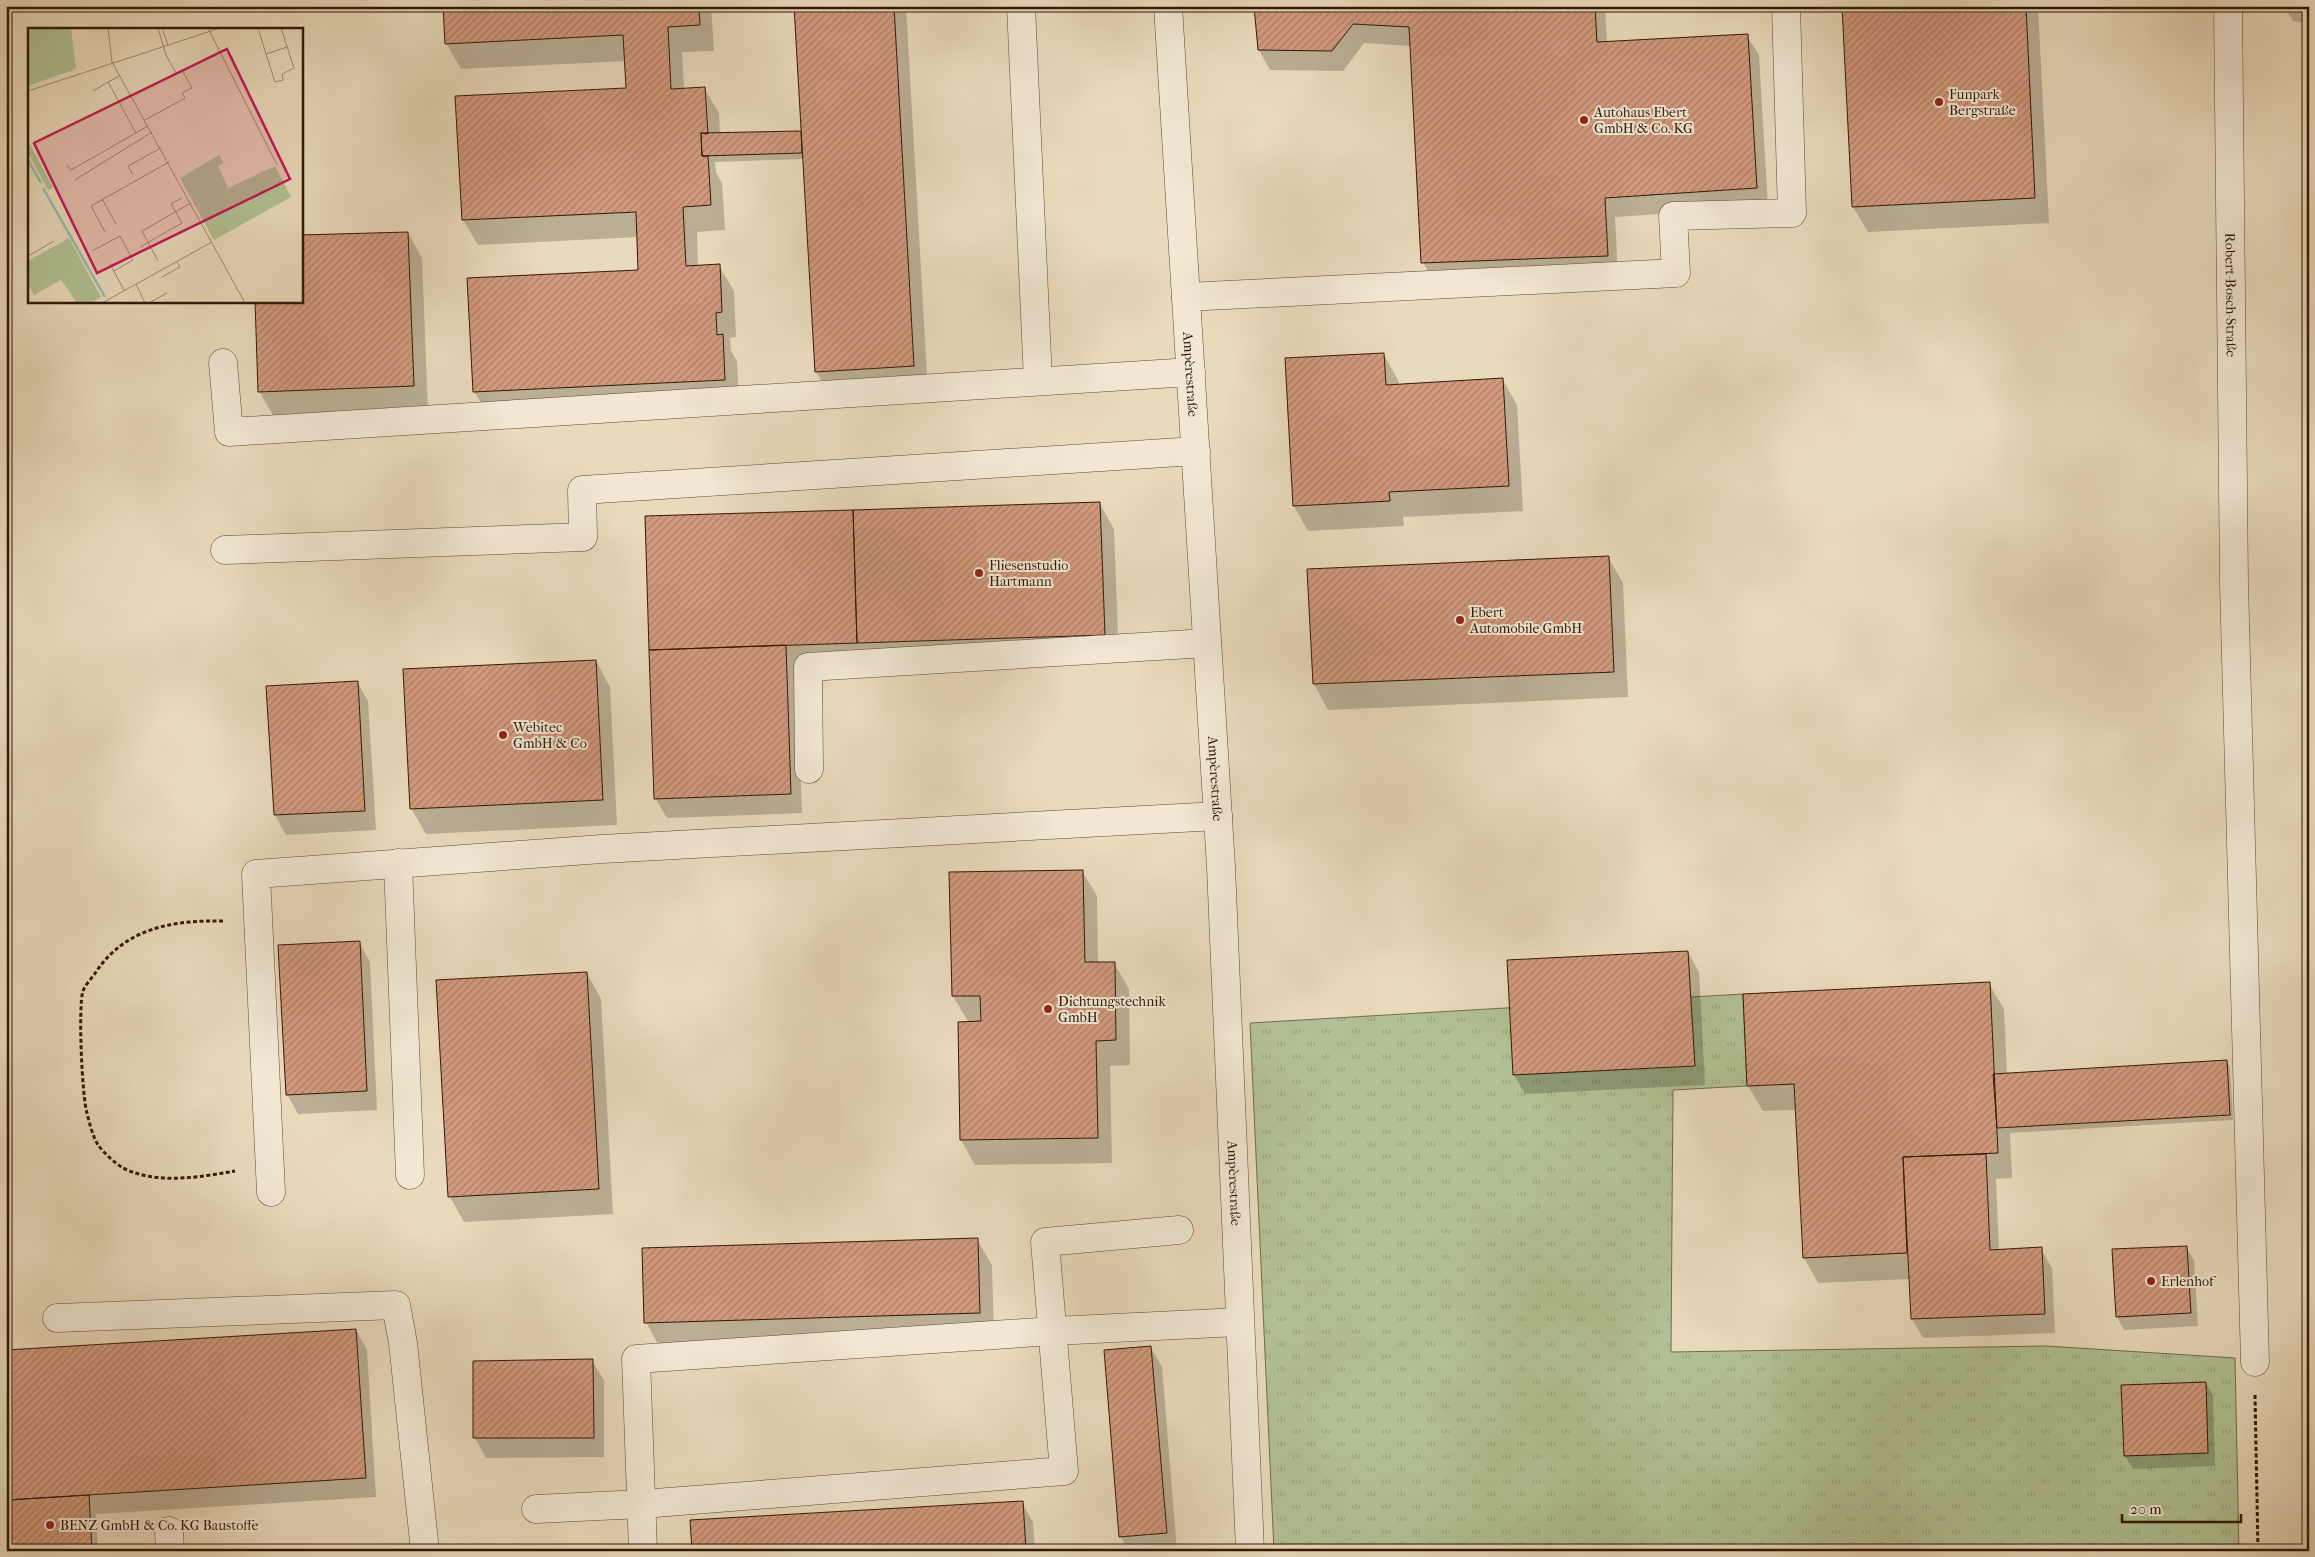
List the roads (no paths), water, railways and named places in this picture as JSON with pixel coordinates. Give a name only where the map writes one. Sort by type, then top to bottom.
[{"type":"street","points":[[1021,6],[1038,381]]},
{"type":"street","name":"Ampèrestraße","points":[[1168,6],[1218,816],[1250,1551]]},
{"type":"street","points":[[1186,297],[1676,273],[1673,216],[1792,213],[1786,6]]},
{"type":"street","name":"Robert-Bosch-Straße","points":[[2228,6],[2234,583],[2255,1362]]},
{"type":"street","points":[[223,364],[229,432],[1191,372]]},
{"type":"street","points":[[225,550],[583,537],[582,490],[1196,451]]},
{"type":"street","points":[[809,769],[808,666],[1207,643]]},
{"type":"street","points":[[270,1179],[256,874],[612,848],[1218,816]]},
{"type":"street","points":[[398,863],[410,1175]]},
{"type":"street","points":[[536,1509],[642,1504],[1064,1470],[1045,1242],[1179,1230]]},
{"type":"street","points":[[57,1318],[396,1305],[403,1343],[425,1551]]},
{"type":"street","points":[[643,1551],[636,1359],[1053,1331],[1240,1322]]},
{"type":"place","name":"Funpark Bergstraße","points":[[1939,102]]},
{"type":"place","name":"Autohaus Ebert GmbH & Co. KG","points":[[1584,120]]},
{"type":"place","name":"Fliesenstudio Hartmann","points":[[979,573]]},
{"type":"place","name":"Ebert Automobile GmbH","points":[[1460,620]]},
{"type":"place","name":"Webitec GmbH & Co","points":[[503,735]]},
{"type":"place","name":"Dichtungstechnik GmbH","points":[[1048,1009]]},
{"type":"place","name":"Erlenhof","points":[[2151,1281]]},
{"type":"place","name":"BENZ GmbH & Co. KG Baustoffe","points":[[50,1525]]}]
